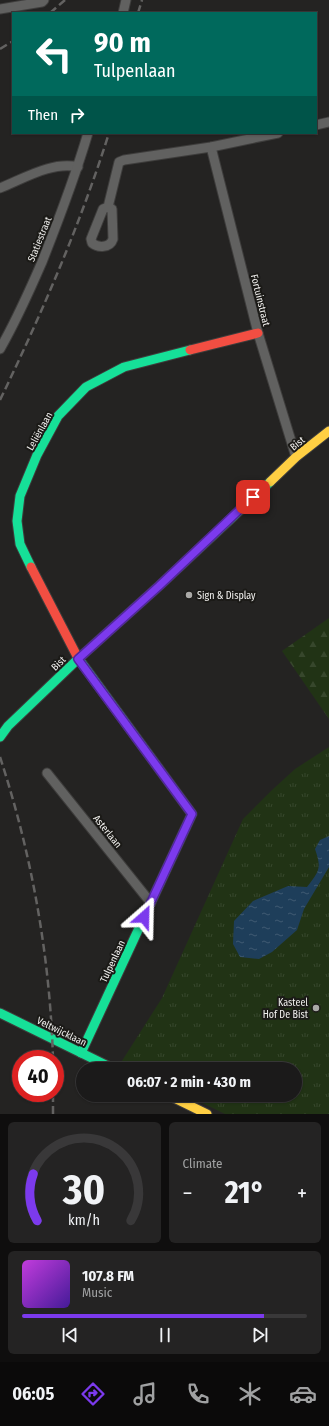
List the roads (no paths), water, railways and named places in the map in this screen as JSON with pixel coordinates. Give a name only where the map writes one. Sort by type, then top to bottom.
[{"type":"street","points":[[0,9],[42,2],[44,0]]},
{"type":"street","points":[[122,12],[126,0]]},
{"type":"street","points":[[317,125],[329,122]]},
{"type":"street","name":"Statiestraat","points":[[0,349],[9,334],[29,292],[54,231],[78,167],[88,134]]},
{"type":"street","points":[[108,207],[119,162],[211,147],[273,134]]},
{"type":"street","name":"Fortuinstraat","points":[[211,147],[258,334],[296,457]]},
{"type":"street","points":[[0,188],[46,170],[69,165],[78,167]]},
{"type":"street","name":"Leliënlaan","points":[[78,659],[20,544],[17,521],[20,496],[37,455],[58,416],[86,387],[124,367],[258,334]]},
{"type":"street","name":"Bist","points":[[0,737],[8,726],[78,659],[159,586],[296,457],[329,431]]},
{"type":"street","name":"Tulpenlaan","points":[[78,659],[192,814],[81,1053]]},
{"type":"street","name":"Asterlaan","points":[[47,773],[151,903]]},
{"type":"street","name":"Veltwijcklaan","points":[[0,1013],[100,1062]]},
{"type":"street","points":[[182,1102],[207,1114]]},
{"type":"water","points":[[329,836],[329,867],[304,909],[297,930],[272,952],[259,959],[240,957],[233,944],[234,921],[253,901],[288,886],[307,887],[317,873],[319,866],[315,849],[320,840]]},
{"type":"railway","points":[[51,12],[65,0]]},
{"type":"railway","points":[[138,12],[142,0]]},
{"type":"railway","points":[[0,49],[12,42]]},
{"type":"railway","points":[[0,400],[31,335],[73,235],[109,134]]},
{"type":"railway","points":[[0,757],[21,831],[37,906],[48,983],[53,1050]]},
{"type":"railway","points":[[53,1102],[53,1114]]},
{"type":"place","name":"Sign & Display","points":[[189,595]]},
{"type":"place","name":"Kasteel Hof De Bist","points":[[316,1008]]}]
